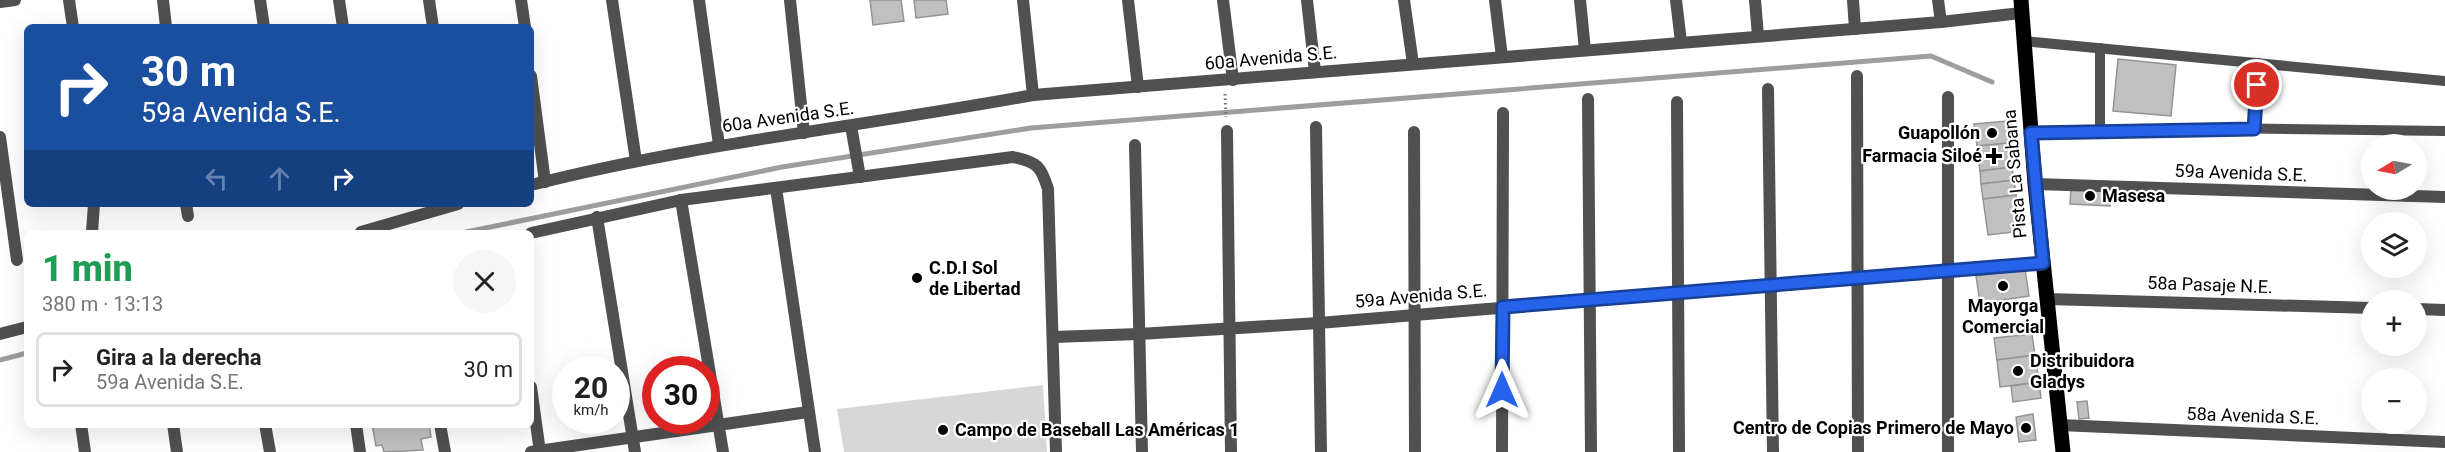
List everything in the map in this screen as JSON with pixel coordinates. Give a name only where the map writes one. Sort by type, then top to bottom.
[{"type":"main road","name":"Pista La Sabana","points":[[2021,7],[2043,263],[2063,452]]},
{"type":"street","points":[[0,2],[15,0]]},
{"type":"street","points":[[69,0],[72,24]]},
{"type":"street","points":[[162,0],[166,24]]},
{"type":"street","points":[[260,0],[264,24]]},
{"type":"street","points":[[339,0],[343,24]]},
{"type":"street","points":[[429,0],[433,24]]},
{"type":"street","points":[[521,0],[525,24]]},
{"type":"street","points":[[612,0],[636,161]]},
{"type":"street","points":[[699,0],[718,145]]},
{"type":"street","points":[[790,0],[804,133]]},
{"type":"street","points":[[1023,0],[1033,95]]},
{"type":"street","points":[[1128,0],[1138,87]]},
{"type":"street","points":[[1222,0],[1233,80]]},
{"type":"street","points":[[1307,0],[1315,72]]},
{"type":"street","points":[[1404,0],[1413,64]]},
{"type":"street","points":[[1495,0],[1502,57]]},
{"type":"street","points":[[1580,0],[1585,50]]},
{"type":"street","points":[[1676,0],[1681,42]]},
{"type":"street","points":[[1755,0],[1758,36]]},
{"type":"street","points":[[1853,0],[1855,29]]},
{"type":"street","points":[[1938,0],[1941,22]]},
{"type":"street","name":"60a Avenida S.E.","points":[[534,184],[718,145],[851,126],[1033,95],[1941,22],[2021,7]]},
{"type":"street","points":[[1857,76],[1858,452]]},
{"type":"street","points":[[1768,88],[1773,452]]},
{"type":"street","points":[[1948,98],[1948,452]]},
{"type":"street","points":[[534,99],[545,182]]},
{"type":"street","points":[[1588,99],[1591,452]]},
{"type":"street","points":[[1677,102],[1679,452]]},
{"type":"street","points":[[1502,452],[1503,113]]},
{"type":"street","points":[[851,126],[860,177]]},
{"type":"street","points":[[1316,127],[1321,452]]},
{"type":"street","points":[[1227,131],[1231,452]]},
{"type":"street","points":[[1414,132],[1415,452]]},
{"type":"street","points":[[0,137],[17,260]]},
{"type":"street","points":[[1135,145],[1142,452]]},
{"type":"street","points":[[534,232],[681,200],[1013,157],[1031,161],[1042,171],[1048,189],[1056,452]]},
{"type":"street","name":"59a Avenida S.E.","points":[[2036,184],[2445,197]]},
{"type":"street","points":[[776,188],[815,452]]},
{"type":"street","points":[[681,200],[707,356]]},
{"type":"street","points":[[92,230],[94,207]]},
{"type":"street","points":[[375,230],[403,226],[448,207]]},
{"type":"street","points":[[597,218],[635,452]]},
{"type":"street","name":"59a Avenida S.E.","points":[[1053,337],[1319,323],[2043,263]]},
{"type":"street","name":"58a Pasaje N.E.","points":[[2047,298],[2361,308]]},
{"type":"street","points":[[2427,309],[2445,310]]},
{"type":"street","points":[[0,334],[24,328]]},
{"type":"street","points":[[720,425],[808,412]]},
{"type":"street","points":[[534,420],[537,452],[654,434]]},
{"type":"street","name":"58a Avenida S.E.","points":[[2060,425],[2445,442]]},
{"type":"street","points":[[82,428],[85,452]]},
{"type":"street","points":[[174,428],[177,452]]},
{"type":"street","points":[[266,428],[270,452]]},
{"type":"street","points":[[357,428],[360,452]]},
{"type":"street","points":[[441,428],[445,452]]},
{"type":"street","points":[[720,434],[723,452]]},
{"type":"lane","points":[[2023,41],[2445,81]]},
{"type":"lane","points":[[2100,48],[2100,131]]},
{"type":"lane","points":[[2254,129],[2258,63]]},
{"type":"lane","points":[[2031,133],[2254,129],[2445,131]]},
{"type":"path","points":[[1224,93],[1227,131]]},
{"type":"shaded area","name":"Campo de Baseball Las Américas 1","points":[[1043,385],[1047,452],[844,452],[837,409]]},
{"type":"building","points":[[870,0],[901,0],[904,21],[873,25]]},
{"type":"building","points":[[914,0],[946,0],[948,14],[916,18]]},
{"type":"building","points":[[2118,59],[2176,65],[2171,116],[2113,111]]},
{"type":"building","name":"Guapollón","points":[[2007,121],[2009,143],[1977,146],[1974,124]]},
{"type":"building","name":"Farmacia Siloé","points":[[2009,143],[2012,167],[1980,171],[1977,146]]},
{"type":"building","points":[[2012,167],[2014,180],[1981,184],[1980,171]]},
{"type":"building","points":[[2014,180],[2016,195],[1983,199],[1981,184]]},
{"type":"building","name":"Masesa","points":[[2071,187],[2111,189],[2110,206],[2070,204]]},
{"type":"building","points":[[2016,195],[2021,231],[1988,235],[1983,199]]},
{"type":"building","name":"Mayorga Comercial","points":[[2025,269],[2029,296],[1980,303],[1976,276]]},
{"type":"building","points":[[2032,334],[2035,355],[1997,360],[1994,338]]},
{"type":"building","name":"Distribuidora Gladys","points":[[2035,355],[2039,382],[2000,387],[1997,360]]},
{"type":"building","points":[[2039,382],[2041,398],[2013,402],[2011,386]]},
{"type":"building","points":[[2087,401],[2089,418],[2079,419],[2077,402]]},
{"type":"building","name":"Centro de Copias Primero de Mayo","points":[[2033,414],[2036,440],[2019,442],[2016,417]]},
{"type":"building","points":[[373,428],[430,428],[431,437],[421,439],[423,450],[384,452],[382,445],[376,446]]},
{"type":"waterway","points":[[476,230],[782,167],[1031,128],[1931,56],[1992,82]]},
{"type":"waterway","points":[[0,360],[24,354]]},
{"type":"place","name":"Guapollón","points":[[1992,133]]},
{"type":"place","name":"Farmacia Siloé","points":[[1994,156]]},
{"type":"place","name":"Masesa","points":[[2090,196]]},
{"type":"place","name":"C.D.I Sol de Libertad","points":[[917,278]]},
{"type":"place","name":"Mayorga Comercial","points":[[2003,286]]},
{"type":"place","name":"Distribuidora Gladys","points":[[2018,371]]},
{"type":"place","name":"Centro de Copias Primero de Mayo","points":[[2026,428]]},
{"type":"place","name":"Campo de Baseball Las Américas 1","points":[[943,430]]},
{"type":"route","points":[[1502,390],[1503,307],[2043,263],[2031,133],[2254,129],[2257,85]]}]
